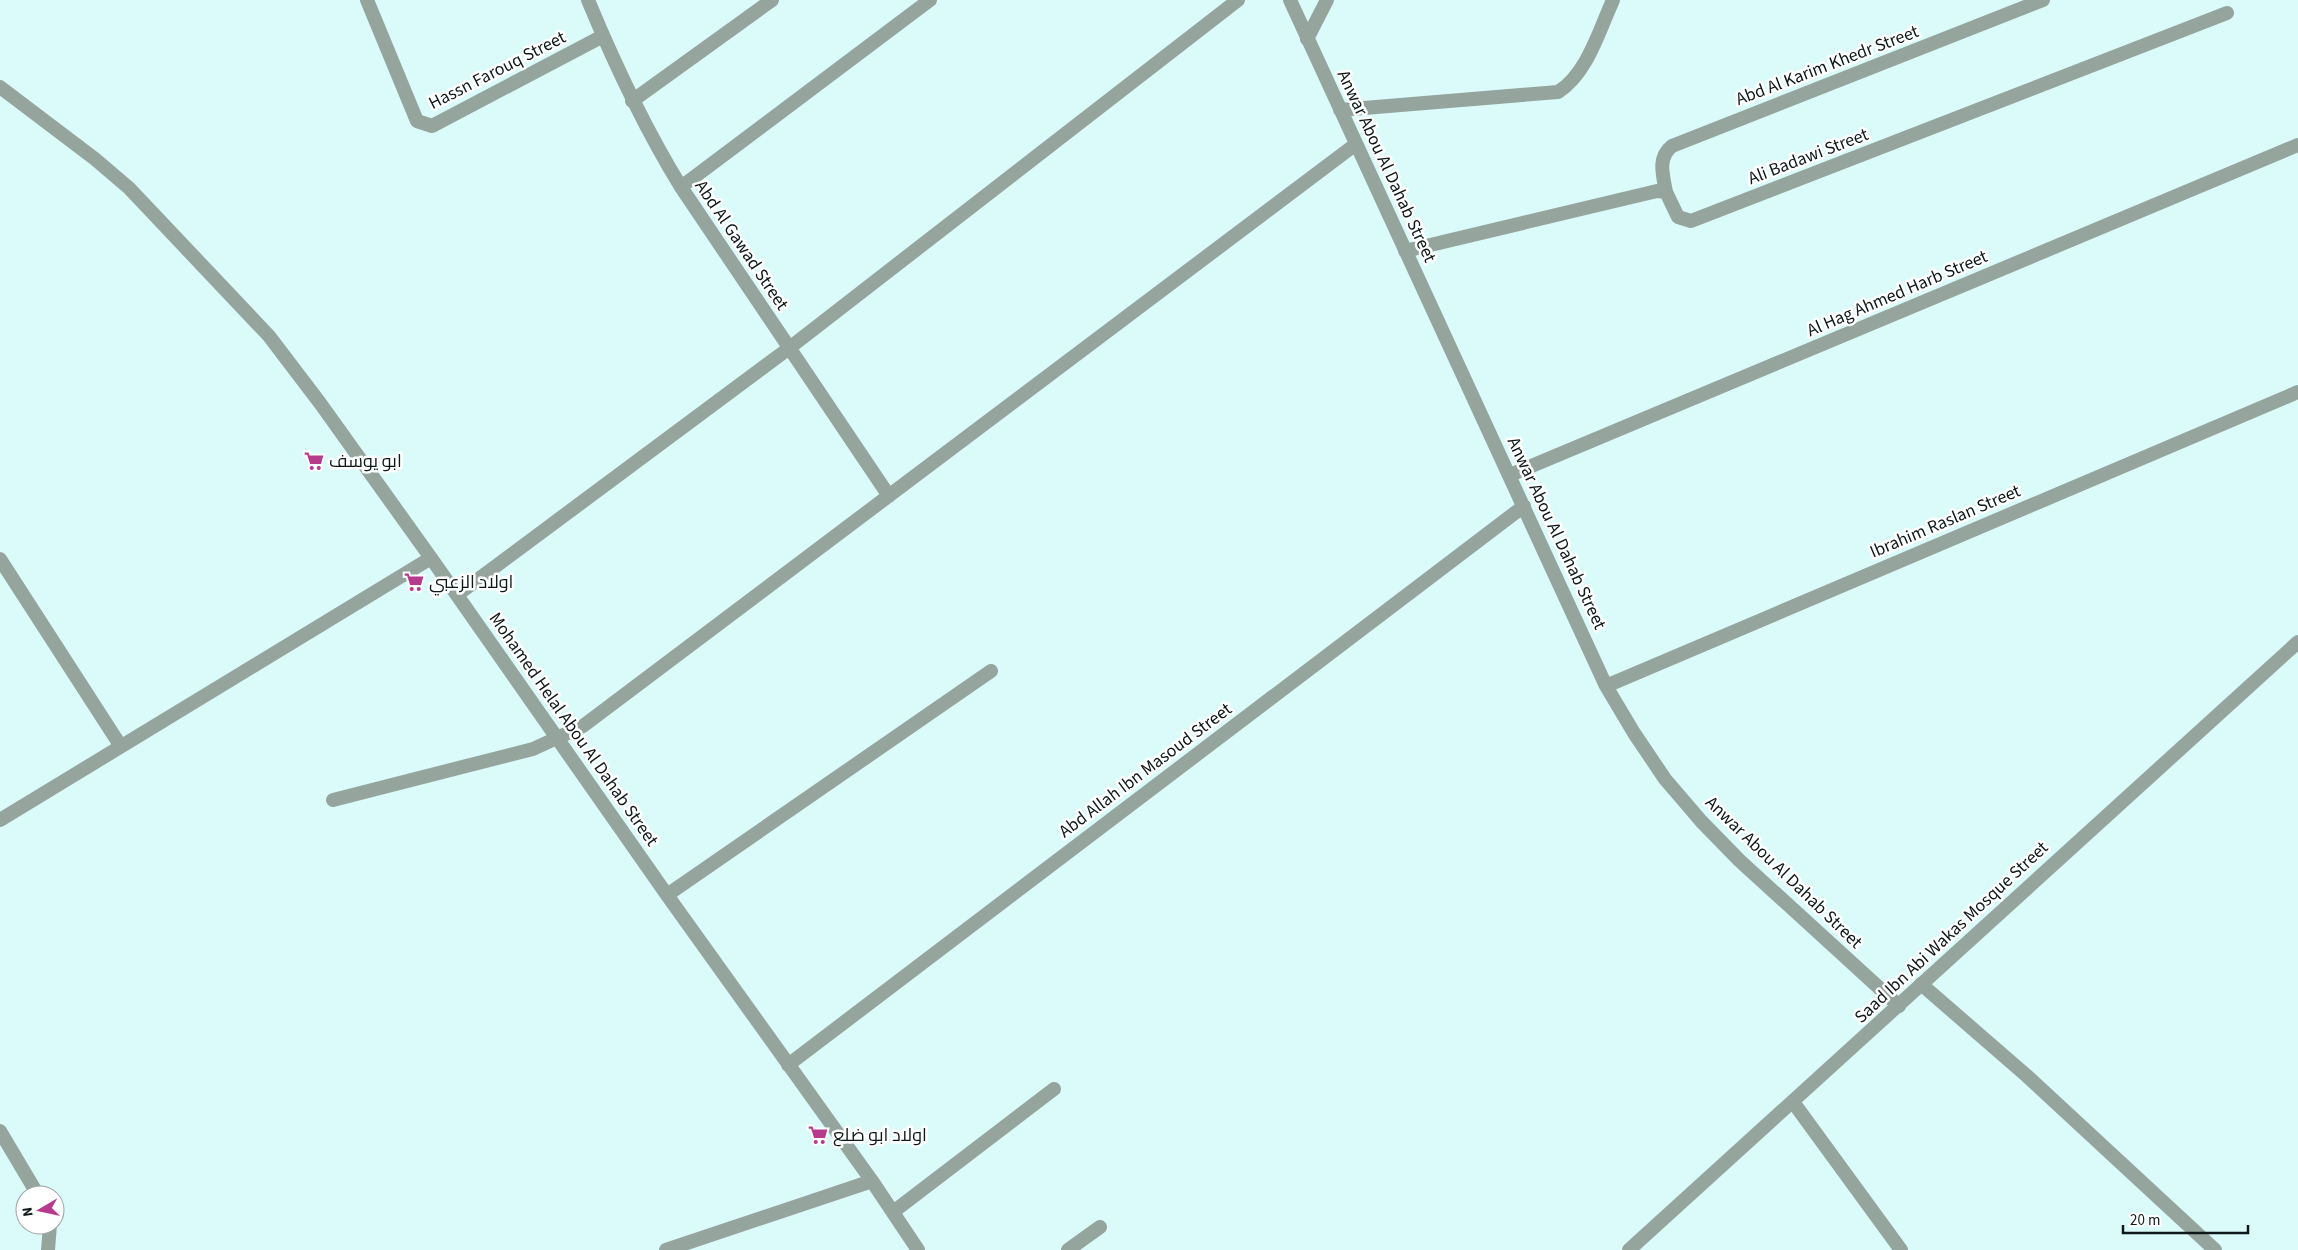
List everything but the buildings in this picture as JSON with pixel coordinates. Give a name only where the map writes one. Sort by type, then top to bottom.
[{"type":"street","name":"Hassn Farouq Street","points":[[367,0],[418,121],[424,125],[432,126],[603,36]]},
{"type":"street","name":"Abd Al Gawad Street","points":[[588,0],[632,101],[681,187],[888,496]]},
{"type":"street","points":[[632,101],[772,0]]},
{"type":"street","points":[[681,187],[930,0]]},
{"type":"street","points":[[457,595],[788,348],[1238,0]]},
{"type":"street","name":"Anwar Abou Al Dahab Street","points":[[1290,0],[1606,686],[1634,733],[1660,771],[1701,820],[1739,860],[1899,1006]]},
{"type":"street","points":[[1307,39],[1327,0]]},
{"type":"street","points":[[1340,110],[1558,92],[1571,84],[1579,72],[1613,0]]},
{"type":"street","name":"Abd Al Karim Khedr Street","points":[[1666,192],[1662,162],[1663,156],[1672,146],[2042,0]]},
{"type":"street","name":"Ali Badawi Street","points":[[1666,192],[1678,217],[1686,221],[1695,220],[2227,13]]},
{"type":"street","name":"Mohamed Helal Abou Al Dahab Street","points":[[0,87],[95,159],[129,188],[269,336],[320,402],[431,558],[667,895],[872,1181],[918,1250]]},
{"type":"street","points":[[333,800],[506,757],[558,739],[591,720],[1356,144]]},
{"type":"street","name":"Al Hag Ahmed Harb Street","points":[[1510,475],[2298,145]]},
{"type":"street","points":[[1406,251],[1657,191],[1666,192]]},
{"type":"street","name":"Ibrahim Raslan Street","points":[[1606,686],[2298,392]]},
{"type":"street","name":"Abd Allah Ibn Masoud Street","points":[[788,1064],[1524,506]]},
{"type":"street","points":[[0,820],[120,745],[431,558]]},
{"type":"street","points":[[0,559],[120,745]]},
{"type":"street","name":"Saad Ibn Abi Wakas Mosque Street","points":[[1629,1250],[2298,642]]},
{"type":"street","points":[[667,895],[990,671]]},
{"type":"street","points":[[1921,984],[2027,1076],[2215,1250]]},
{"type":"street","points":[[893,1212],[1054,1089]]},
{"type":"street","points":[[1793,1102],[1901,1250]]},
{"type":"street","points":[[0,1131],[32,1185]]},
{"type":"street","points":[[666,1250],[872,1181]]},
{"type":"street","points":[[1068,1250],[1100,1227]]},
{"type":"street","points":[[48,1250],[49,1235]]},
{"type":"place","name":"ابو يوسف","points":[[314,461]]},
{"type":"place","name":"اولاد الزعبي","points":[[414,582]]},
{"type":"place","name":"اولاد ابو ضلع","points":[[818,1135]]}]
